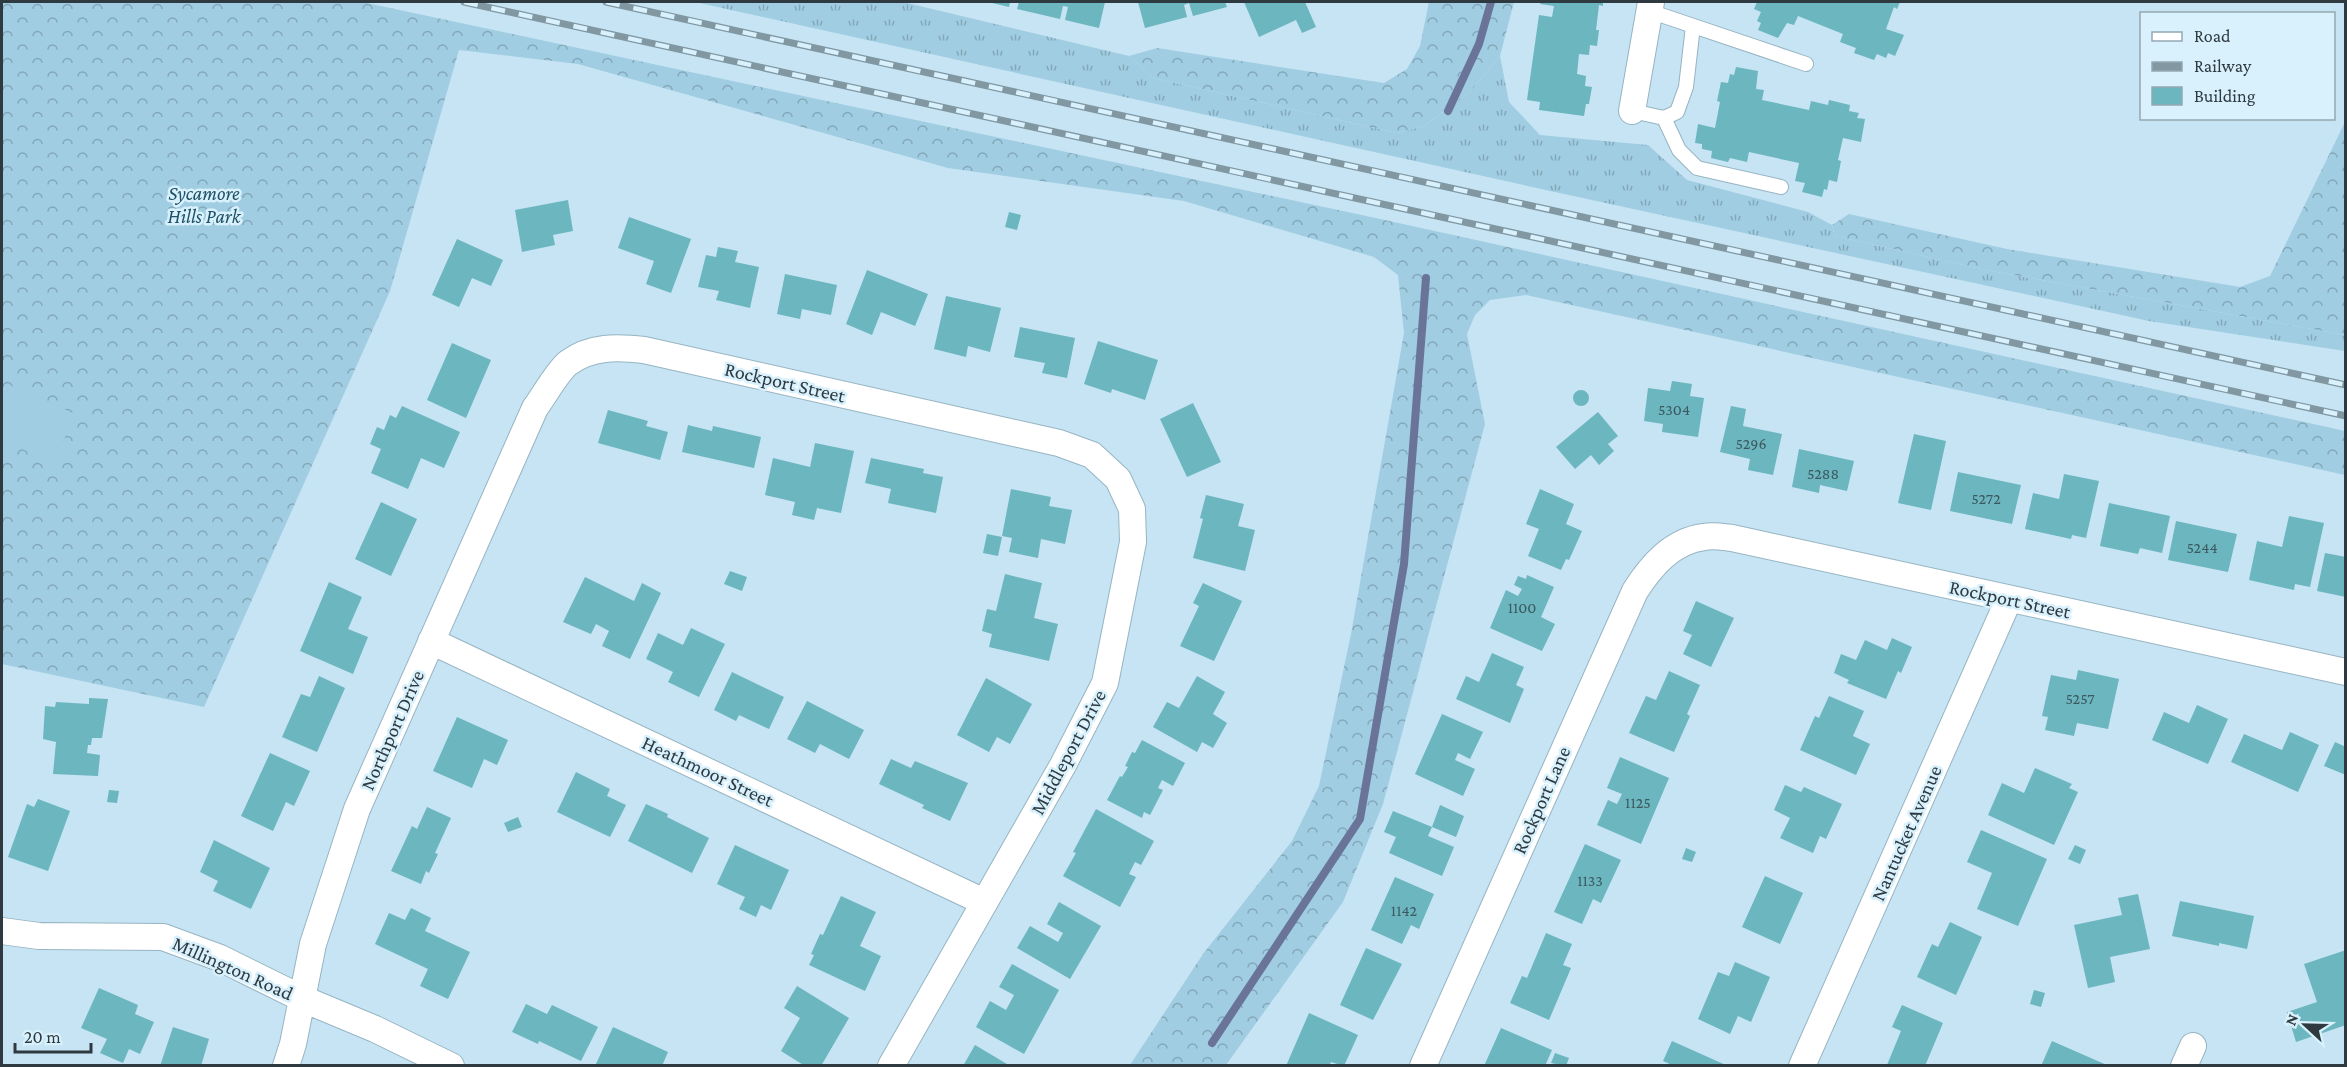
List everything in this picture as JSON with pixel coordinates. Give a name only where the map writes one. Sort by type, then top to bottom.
[{"type":"street","points":[[1632,111],[1650,6]]},
{"type":"street","name":"Rockport Street","points":[[535,408],[567,364],[591,351],[620,348],[644,350],[1059,443]]},
{"type":"street","name":"Northport Drive","points":[[286,1065],[293,1044],[313,944],[357,809],[535,408]]},
{"type":"street","name":"Middleport Drive","points":[[891,1065],[1063,765],[1105,683],[1133,542],[1132,509],[1118,479],[1092,455],[1059,443]]},
{"type":"street","name":"Rockport Street","points":[[1676,547],[1703,537],[1732,538],[2346,672]]},
{"type":"street","name":"Rockport Lane","points":[[1423,1065],[1635,591],[1652,566],[1676,547]]},
{"type":"street","name":"Nantucket Avenue","points":[[1802,1065],[2009,599]]},
{"type":"street","name":"Heathmoor Street","points":[[432,641],[984,902]]},
{"type":"street","name":"Millington Road","points":[[2,931],[39,936],[163,937],[220,958],[303,999],[375,1029],[451,1065]]},
{"type":"lane","points":[[1650,6],[1693,26],[1806,64]]},
{"type":"lane","points":[[1632,111],[1664,118],[1677,112],[1686,87],[1693,26]]},
{"type":"lane","points":[[1664,118],[1678,150],[1697,168],[1781,187]]},
{"type":"green space","name":"Sycamore Hills Park","points":[[2,2],[362,2],[1371,217],[2345,431],[2345,475],[1526,295],[1490,300],[1475,315],[1467,334],[1485,424],[1383,804],[1343,902],[1226,1065],[1130,1065],[1203,954],[1292,841],[1319,786],[1351,634],[1404,333],[1398,275],[1374,257],[1184,201],[948,168],[578,64],[459,50],[390,291],[204,707],[2,664]]},
{"type":"green space","points":[[695,2],[903,2],[1129,56],[1153,78],[1397,133],[1424,126],[1469,93],[1500,56],[1509,102],[1540,135],[1648,145],[1687,180],[1808,212],[1832,225],[1835,236],[1986,270],[2345,335],[2345,351],[2149,321]]},
{"type":"green space","points":[[1429,2],[1514,2],[1500,56],[1469,93],[1424,126],[1397,133],[1153,78],[1129,56],[1157,48],[1384,83],[1407,69],[1420,46]]},
{"type":"green space","points":[[2345,122],[2345,335],[1986,270],[1835,236],[1832,225],[1849,214],[2007,249],[2240,287],[2270,276]]},
{"type":"green space","points":[[7,384],[75,414],[54,463],[2,440],[2,397]]},
{"type":"building","points":[[988,2],[1010,2],[1009,7]]},
{"type":"building","points":[[1019,2],[1105,2],[1099,28],[1065,20],[1068,7],[1063,6],[1060,19],[1017,9]]},
{"type":"building","points":[[1138,2],[1225,2],[1227,7],[1193,16],[1189,3],[1184,5],[1187,17],[1145,28]]},
{"type":"building","points":[[1244,2],[1305,2],[1316,27],[1302,33],[1296,20],[1259,37]]},
{"type":"building","points":[[1541,2],[1603,2],[1603,6],[1599,5],[1597,46],[1590,45],[1589,55],[1579,54],[1577,74],[1586,76],[1585,86],[1592,87],[1584,116],[1539,110],[1540,102],[1527,100],[1539,15],[1552,17],[1554,6],[1540,4]]},
{"type":"building","points":[[1757,2],[1900,2],[1897,9],[1894,7],[1886,29],[1904,35],[1895,56],[1888,53],[1886,58],[1877,54],[1874,60],[1854,53],[1856,48],[1840,42],[1843,34],[1798,16],[1794,25],[1787,23],[1778,38],[1758,30],[1761,23],[1757,21],[1761,12],[1754,9]]},
{"type":"building","points":[[1736,67],[1758,71],[1756,89],[1764,90],[1762,100],[1809,110],[1811,101],[1828,105],[1829,100],[1850,105],[1849,111],[1859,113],[1857,118],[1865,119],[1861,142],[1843,138],[1838,160],[1841,161],[1837,182],[1829,180],[1827,190],[1824,189],[1822,197],[1802,192],[1805,183],[1795,181],[1799,163],[1749,152],[1747,162],[1730,158],[1728,162],[1711,158],[1712,151],[1702,149],[1702,144],[1695,143],[1698,124],[1715,128],[1721,82],[1728,83],[1730,74],[1734,75]]},
{"type":"building","points":[[568,200],[573,231],[553,235],[555,245],[522,252],[515,210]]},
{"type":"building","points":[[1009,212],[1021,215],[1017,230],[1005,227]]},
{"type":"building","points":[[629,217],[691,239],[671,293],[646,284],[654,261],[618,248]]},
{"type":"building","points":[[457,239],[503,260],[491,286],[472,278],[459,307],[432,295]]},
{"type":"building","points":[[718,247],[738,251],[735,262],[759,267],[750,308],[716,300],[719,291],[698,287],[706,255],[716,257]]},
{"type":"building","points":[[867,270],[928,294],[915,326],[881,312],[872,335],[846,324]]},
{"type":"building","points":[[785,274],[837,285],[831,315],[802,309],[800,319],[777,314]]},
{"type":"building","points":[[946,296],[1001,308],[990,352],[968,346],[966,357],[934,349]]},
{"type":"building","points":[[1020,327],[1075,338],[1067,378],[1042,373],[1045,363],[1014,357]]},
{"type":"building","points":[[1098,341],[1158,360],[1145,400],[1112,389],[1111,393],[1084,384]]},
{"type":"building","points":[[452,343],[491,360],[466,418],[427,400]]},
{"type":"building","points":[[1672,381],[1692,384],[1690,396],[1704,398],[1698,437],[1662,432],[1663,424],[1644,421],[1648,388],[1670,391]]},
{"type":"building","points":[[1581,390],[1587,392],[1589,398],[1587,404],[1581,406],[1575,404],[1573,398],[1575,392]]},
{"type":"building","points":[[1193,403],[1221,462],[1187,477],[1160,419]]},
{"type":"building","points":[[402,406],[460,432],[444,468],[421,458],[408,489],[371,473],[381,449],[370,444],[377,427],[384,430],[390,415],[396,418]]},
{"type":"building","points":[[1731,406],[1746,409],[1743,426],[1782,434],[1773,475],[1748,470],[1750,459],[1720,452]]},
{"type":"building","points":[[608,410],[648,421],[646,426],[668,432],[660,460],[598,443]]},
{"type":"building","points":[[1598,412],[1618,436],[1608,444],[1614,451],[1599,465],[1591,455],[1575,469],[1556,447]]},
{"type":"building","points":[[688,425],[712,431],[713,426],[761,437],[754,468],[682,452]]},
{"type":"building","points":[[1914,434],[1946,441],[1931,510],[1898,503]]},
{"type":"building","points":[[815,443],[854,451],[841,513],[817,508],[814,520],[792,515],[795,502],[765,495],[773,458],[810,467]]},
{"type":"building","points":[[1799,449],[1854,461],[1847,491],[1820,485],[1819,493],[1792,487]]},
{"type":"building","points":[[871,458],[924,469],[923,473],[943,477],[936,513],[888,503],[891,489],[865,483]]},
{"type":"building","points":[[1958,472],[2021,485],[2012,524],[1950,511]]},
{"type":"building","points":[[2064,474],[2099,481],[2086,538],[2072,535],[2071,539],[2025,529],[2033,493],[2059,499]]},
{"type":"building","points":[[1011,489],[1051,497],[1049,506],[1072,510],[1065,544],[1041,539],[1038,558],[1009,552],[1012,538],[1002,536]]},
{"type":"building","points":[[1540,489],[1574,504],[1566,524],[1582,531],[1569,560],[1566,559],[1561,570],[1528,556],[1539,529],[1526,524]]},
{"type":"building","points":[[1206,495],[1244,504],[1238,526],[1255,530],[1245,571],[1193,558],[1203,519],[1200,518]]},
{"type":"building","points":[[381,502],[417,519],[391,576],[355,559]]},
{"type":"building","points":[[2109,503],[2170,516],[2162,553],[2140,548],[2138,554],[2100,546]]},
{"type":"building","points":[[2289,516],[2324,523],[2310,587],[2295,584],[2294,590],[2249,580],[2257,541],[2282,547]]},
{"type":"building","points":[[2176,521],[2237,534],[2228,572],[2168,560]]},
{"type":"building","points":[[987,534],[1002,537],[998,556],[983,553]]},
{"type":"building","points":[[2325,553],[2346,557],[2346,597],[2317,591]]},
{"type":"building","points":[[730,571],[747,577],[742,591],[724,584]]},
{"type":"building","points":[[1005,574],[1042,583],[1034,618],[1058,624],[1049,661],[989,647],[992,634],[982,631],[987,609],[996,611]]},
{"type":"building","points":[[1527,575],[1554,587],[1541,617],[1555,624],[1542,651],[1490,628],[1506,590],[1518,596],[1522,589],[1514,585],[1518,576],[1526,579]]},
{"type":"building","points":[[585,577],[634,601],[642,583],[661,593],[630,659],[602,646],[609,631],[596,624],[591,634],[563,622]]},
{"type":"building","points":[[329,582],[362,597],[348,629],[368,637],[353,674],[300,651]]},
{"type":"building","points":[[1203,583],[1242,601],[1214,661],[1180,646],[1199,606],[1193,603]]},
{"type":"building","points":[[1696,601],[1734,618],[1711,667],[1683,654],[1692,635],[1683,631]]},
{"type":"building","points":[[691,628],[725,644],[699,697],[668,682],[673,672],[646,659],[658,633],[683,645]]},
{"type":"building","points":[[1892,638],[1912,647],[1886,699],[1847,683],[1849,680],[1834,673],[1841,654],[1856,660],[1865,640],[1887,650]]},
{"type":"building","points":[[1492,653],[1524,667],[1516,685],[1524,689],[1510,723],[1456,699],[1466,676],[1479,682]]},
{"type":"building","points":[[2078,670],[2119,679],[2108,729],[2077,723],[2074,736],[2045,730],[2048,717],[2042,716],[2051,675],[2076,680]]},
{"type":"building","points":[[1669,671],[1700,685],[1687,714],[1690,716],[1674,752],[1629,733],[1646,696],[1656,700]]},
{"type":"building","points":[[732,672],[784,697],[769,729],[739,715],[736,721],[714,710]]},
{"type":"building","points":[[319,676],[345,688],[317,752],[282,737],[301,694],[310,697]]},
{"type":"building","points":[[1197,676],[1225,692],[1213,714],[1227,723],[1213,748],[1202,742],[1197,752],[1153,727],[1167,702],[1179,708]]},
{"type":"building","points":[[986,678],[1032,704],[1010,744],[997,737],[989,752],[957,735]]},
{"type":"building","points":[[1829,696],[1864,711],[1853,736],[1870,744],[1856,775],[1800,750],[1815,716],[1819,718]]},
{"type":"building","points":[[89,698],[108,699],[102,738],[92,738],[91,745],[88,745],[87,753],[100,755],[98,776],[53,774],[56,742],[43,739],[45,706],[55,707],[56,702],[89,704]]},
{"type":"building","points":[[807,701],[864,730],[849,759],[820,744],[815,753],[787,739]]},
{"type":"building","points":[[2197,705],[2228,719],[2208,764],[2152,740],[2164,712],[2189,723]]},
{"type":"building","points":[[1442,714],[1483,732],[1470,759],[1458,753],[1455,760],[1475,769],[1463,796],[1415,774]]},
{"type":"building","points":[[457,717],[508,740],[497,765],[484,759],[472,788],[433,771]]},
{"type":"building","points":[[2290,732],[2319,745],[2298,792],[2231,762],[2244,734],[2282,750]]},
{"type":"building","points":[[1142,740],[1185,763],[1173,786],[1162,780],[1158,788],[1163,790],[1150,815],[1144,812],[1142,818],[1107,800],[1120,776],[1122,777],[1128,767],[1125,766],[1132,752],[1135,753]]},
{"type":"building","points":[[2335,742],[2346,747],[2346,775],[2324,766]]},
{"type":"building","points":[[270,753],[310,771],[294,806],[286,802],[273,831],[241,816]]},
{"type":"building","points":[[1620,757],[1669,778],[1641,844],[1597,825],[1608,800],[1617,804],[1622,794],[1607,788]]},
{"type":"building","points":[[891,759],[911,768],[915,761],[968,783],[950,821],[922,808],[924,805],[879,784]]},
{"type":"building","points":[[2035,768],[2072,784],[2069,788],[2078,792],[2054,845],[1988,815],[2002,783],[2024,793]]},
{"type":"building","points":[[576,772],[610,789],[607,796],[626,805],[610,837],[557,812]]},
{"type":"building","points":[[1785,785],[1801,792],[1804,787],[1842,804],[1826,839],[1820,836],[1813,853],[1780,838],[1790,818],[1774,810]]},
{"type":"building","points":[[109,790],[119,791],[117,803],[107,802]]},
{"type":"building","points":[[38,799],[70,811],[48,871],[8,857],[27,804],[34,807]]},
{"type":"building","points":[[646,804],[709,838],[692,873],[628,841]]},
{"type":"building","points":[[1440,805],[1464,816],[1456,837],[1432,827]]},
{"type":"building","points":[[427,807],[451,818],[435,853],[438,854],[429,873],[426,871],[421,884],[391,871],[412,826],[417,829]]},
{"type":"building","points":[[1096,809],[1154,841],[1141,865],[1135,862],[1129,874],[1136,877],[1120,907],[1063,876]]},
{"type":"building","points":[[1393,811],[1432,827],[1428,836],[1454,847],[1442,876],[1389,853],[1396,837],[1384,832]]},
{"type":"building","points":[[518,817],[522,827],[508,832],[504,823]]},
{"type":"building","points":[[1981,830],[2047,859],[2018,926],[1977,909],[1992,873],[1967,862]]},
{"type":"building","points":[[214,840],[270,868],[251,909],[213,891],[218,881],[200,872]]},
{"type":"building","points":[[1585,844],[1621,860],[1601,903],[1593,899],[1582,924],[1554,912]]},
{"type":"building","points":[[735,845],[789,870],[771,910],[761,905],[756,917],[739,909],[745,897],[717,884]]},
{"type":"building","points":[[2075,845],[2086,850],[2080,864],[2068,859]]},
{"type":"building","points":[[1686,848],[1696,852],[1692,862],[1682,859]]},
{"type":"building","points":[[1765,876],[1803,893],[1780,944],[1742,927]]},
{"type":"building","points":[[1395,877],[1434,894],[1419,929],[1411,925],[1402,944],[1371,930]]},
{"type":"building","points":[[2138,894],[2150,949],[2110,957],[2115,982],[2088,988],[2074,925],[2122,915],[2118,898]]},
{"type":"building","points":[[841,896],[876,912],[860,946],[881,956],[865,991],[809,965],[820,934],[823,935]]},
{"type":"building","points":[[2180,901],[2254,916],[2247,949],[2219,943],[2219,946],[2172,936]]},
{"type":"building","points":[[1059,902],[1101,926],[1070,979],[1017,948],[1030,926],[1058,942],[1063,933],[1047,924]]},
{"type":"building","points":[[411,908],[431,918],[425,931],[470,952],[448,999],[420,986],[428,969],[375,944],[389,913],[405,920]]},
{"type":"building","points":[[1950,922],[1982,937],[1956,995],[1917,977],[1932,944],[1938,947]]},
{"type":"building","points":[[1546,933],[1572,944],[1563,965],[1571,968],[1549,1020],[1510,1003],[1522,976],[1527,978]]},
{"type":"building","points":[[1366,948],[1402,964],[1373,1020],[1340,1005]]},
{"type":"building","points":[[2346,950],[2346,1025],[2296,1042],[2287,1012],[2317,1002],[2304,964]]},
{"type":"building","points":[[1735,962],[1770,977],[1751,1022],[1738,1016],[1730,1034],[1698,1019],[1718,972],[1729,976]]},
{"type":"building","points":[[1012,964],[1059,990],[1024,1054],[976,1027],[990,1001],[1006,1010],[1014,995],[999,987]]},
{"type":"building","points":[[797,986],[849,1018],[821,1066],[805,1066],[781,1051],[800,1018],[784,1008]]},
{"type":"building","points":[[99,988],[138,1005],[135,1014],[154,1022],[140,1054],[129,1049],[123,1063],[100,1053],[107,1039],[81,1028]]},
{"type":"building","points":[[2034,990],[2045,993],[2041,1007],[2030,1004]]},
{"type":"building","points":[[526,1004],[547,1014],[552,1005],[598,1027],[581,1061],[539,1041],[538,1044],[512,1032]]},
{"type":"building","points":[[1902,1005],[1943,1023],[1925,1066],[1887,1065],[1901,1031],[1892,1027]]},
{"type":"building","points":[[1309,1013],[1358,1035],[1344,1066],[1331,1062],[1329,1066],[1286,1066]]},
{"type":"building","points":[[173,1027],[209,1039],[201,1066],[160,1066]]},
{"type":"building","points":[[613,1027],[668,1052],[662,1066],[595,1066]]},
{"type":"building","points":[[1501,1028],[1552,1050],[1545,1066],[1484,1066]]},
{"type":"building","points":[[1672,1041],[1728,1066],[1674,1066],[1663,1061]]},
{"type":"building","points":[[2052,1041],[2109,1066],[2041,1066]]},
{"type":"building","points":[[975,1045],[1007,1064],[1006,1066],[963,1066]]},
{"type":"building","points":[[1555,1053],[1569,1058],[1566,1066],[1551,1063]]},
{"type":"waterway","points":[[1448,111],[1479,44],[1491,2]]},
{"type":"waterway","points":[[1212,1043],[1360,819],[1404,564],[1426,278]]},
{"type":"railway","points":[[464,2],[2346,416]]},
{"type":"railway","points":[[606,2],[2346,385]]}]
